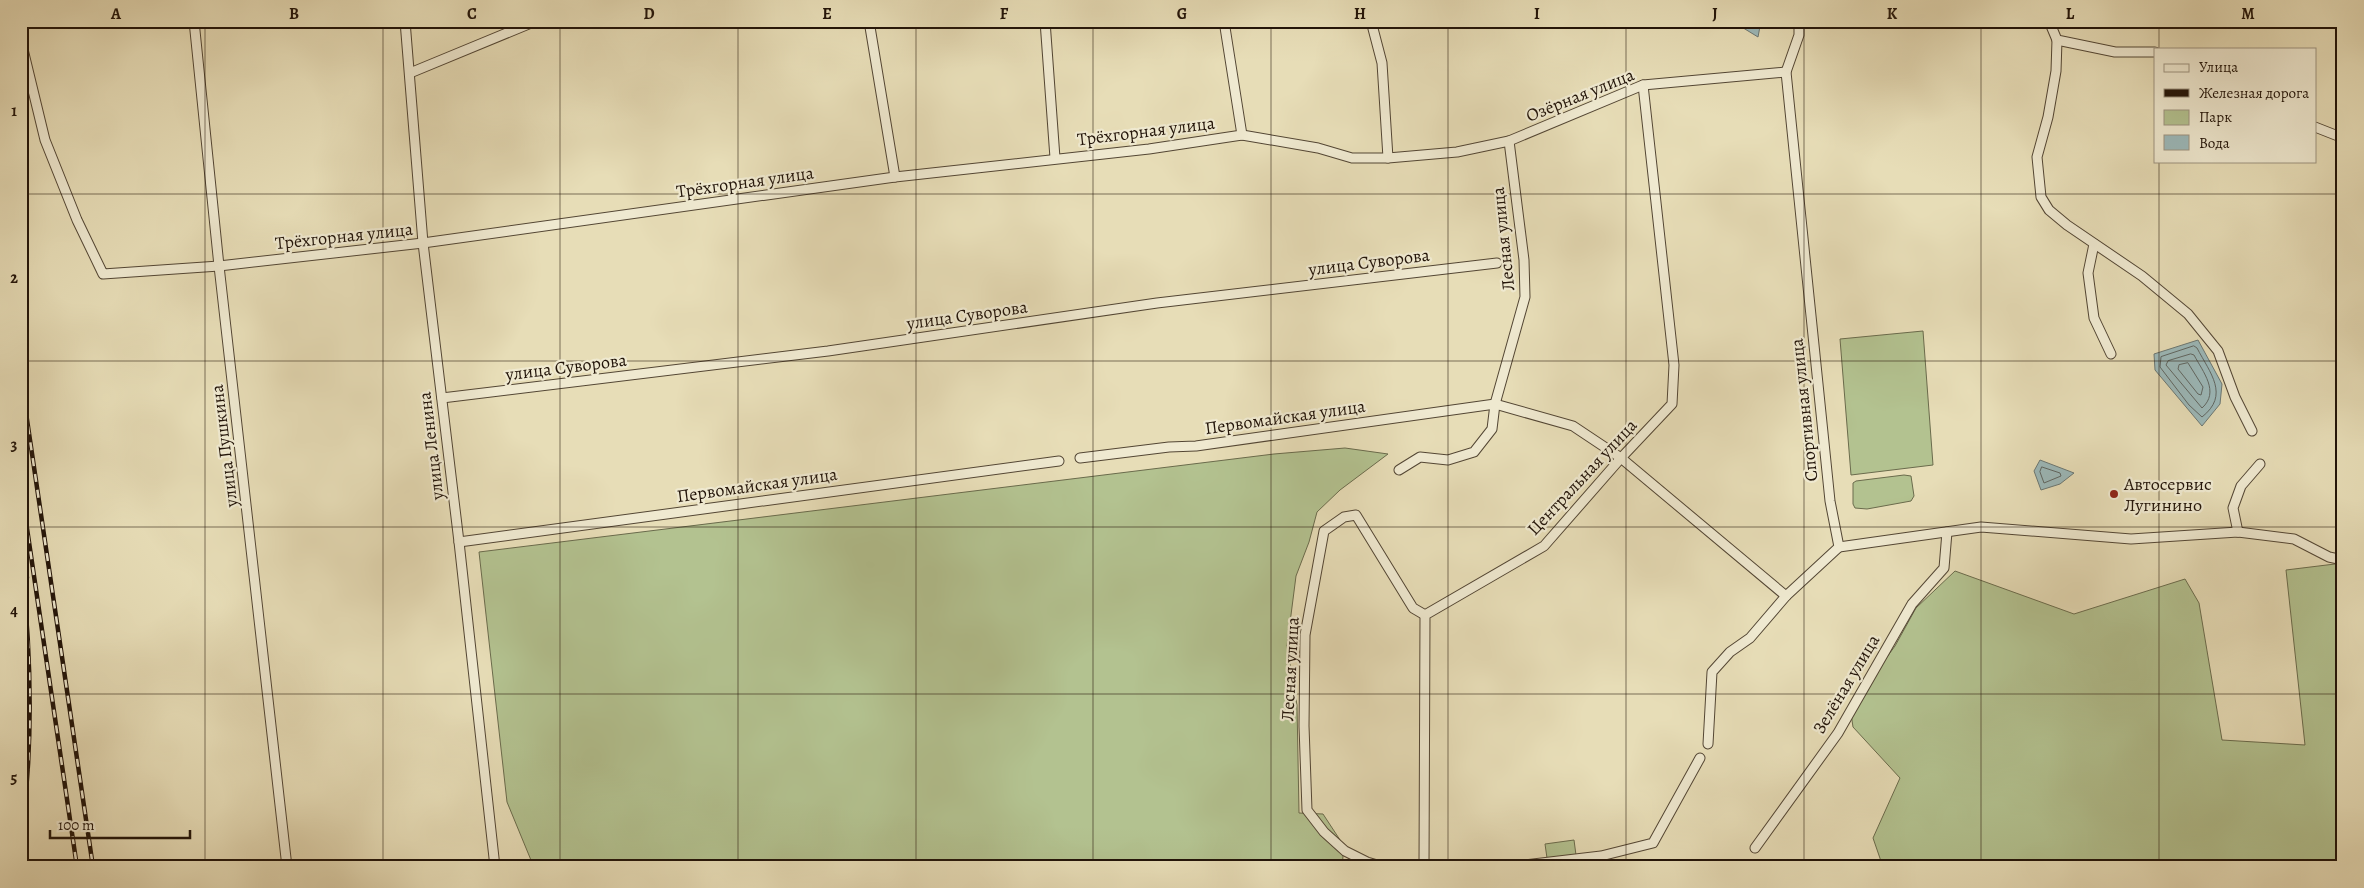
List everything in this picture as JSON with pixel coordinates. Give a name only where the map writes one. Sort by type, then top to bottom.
[{"type":"street","name":"улица Пушкина","points":[[194,21],[219,266],[287,867]]},
{"type":"street","name":"улица Ленина","points":[[405,21],[423,243],[495,867]]},
{"type":"street","points":[[410,73],[536,21]]},
{"type":"street","points":[[869,21],[895,177]]},
{"type":"street","points":[[1045,21],[1055,158]]},
{"type":"street","points":[[1224,21],[1242,135]]},
{"type":"street","points":[[1371,21],[1382,63],[1388,158]]},
{"type":"street","name":"Спортивная улица","points":[[1799,21],[1799,35],[1786,72],[1830,501],[1839,547]]},
{"type":"street","points":[[2049,21],[2057,40],[2054,80],[2048,117],[2037,157],[2041,197],[2049,210],[2094,244],[2142,276],[2188,314],[2218,351],[2235,397],[2252,431]]},
{"type":"street","points":[[2057,40],[2115,52],[2154,52]]},
{"type":"street","name":"Трёхгорная улица","points":[[21,41],[45,140],[77,220],[103,274],[219,266],[423,243],[895,177],[1149,149],[1242,135],[1318,148],[1352,158],[1388,158]]},
{"type":"street","name":"Озёрная улица","points":[[1388,158],[1457,152],[1509,141],[1643,85],[1786,72]]},
{"type":"street","name":"Центральная улица","points":[[1425,616],[1544,546],[1621,458],[1672,404],[1674,365],[1643,85]]},
{"type":"street","points":[[2316,127],[2343,138]]},
{"type":"street","name":"Лесная улица","points":[[1398,470],[1420,457],[1448,460],[1474,452],[1492,429],[1495,404],[1526,297],[1524,260],[1509,141]]},
{"type":"street","points":[[2094,244],[2088,273],[2094,318],[2112,354]]},
{"type":"street","name":"улица Суворова","points":[[442,398],[828,351],[1157,304],[1497,263]]},
{"type":"street","points":[[1495,404],[1573,426],[1621,458],[1786,596]]},
{"type":"street","name":"Первомайская улица","points":[[1080,458],[1169,447],[1206,445],[1495,404]]},
{"type":"street","name":"Первомайская улица","points":[[459,542],[1059,461]]},
{"type":"street","points":[[2238,532],[2233,508],[2241,486],[2260,464]]},
{"type":"street","name":"Лесная улица","points":[[1384,867],[1367,862],[1345,851],[1324,832],[1307,810],[1304,735],[1305,635],[1324,531],[1344,517],[1356,515],[1413,608],[1425,616]]},
{"type":"street","points":[[1708,744],[1712,672],[1730,652],[1750,638],[1786,596],[1839,547],[1981,527],[2131,539],[2238,532],[2294,540],[2329,557],[2343,560]]},
{"type":"street","name":"Зелёная улица","points":[[1755,848],[1838,733],[1912,604],[1944,568],[1947,532]]},
{"type":"street","points":[[1424,867],[1425,616]]},
{"type":"street","points":[[1508,867],[1601,856],[1653,843],[1700,758]]},
{"type":"green space","points":[[1923,331],[1933,465],[1851,475],[1840,339]]},
{"type":"green space","points":[[1345,448],[1388,454],[1340,490],[1317,512],[1309,542],[1296,576],[1287,646],[1297,705],[1299,813],[1323,814],[1344,846],[1342,867],[535,867],[533,865],[507,802],[479,552],[1274,454]]},
{"type":"green space","points":[[1904,475],[1911,476],[1914,496],[1911,501],[1867,509],[1855,508],[1853,504],[1853,483],[1856,481]]},
{"type":"green space","points":[[2343,563],[2343,867],[1883,867],[1873,838],[1900,778],[1853,727],[1850,707],[1895,646],[1916,608],[1955,571],[2074,614],[2185,579],[2199,603],[2222,740],[2305,745],[2286,570]]},
{"type":"green space","points":[[1574,840],[1576,855],[1547,858],[1545,844]]},
{"type":"water","points":[[1722,21],[1761,21],[1758,37],[1740,26]]},
{"type":"water","points":[[2198,340],[2222,384],[2220,404],[2202,426],[2155,370],[2154,354]]},
{"type":"water","points":[[2040,460],[2074,473],[2060,484],[2041,490],[2034,471]]},
{"type":"railway","points":[[21,379],[93,867]]},
{"type":"railway","points":[[21,488],[77,867]]},
{"type":"railway","points":[[21,543],[27,578]]},
{"type":"railway","points":[[21,840],[28,773],[30,706],[28,638],[22,571]]},
{"type":"place","name":"Автосервис Лугинино","points":[[2114,494]]}]
